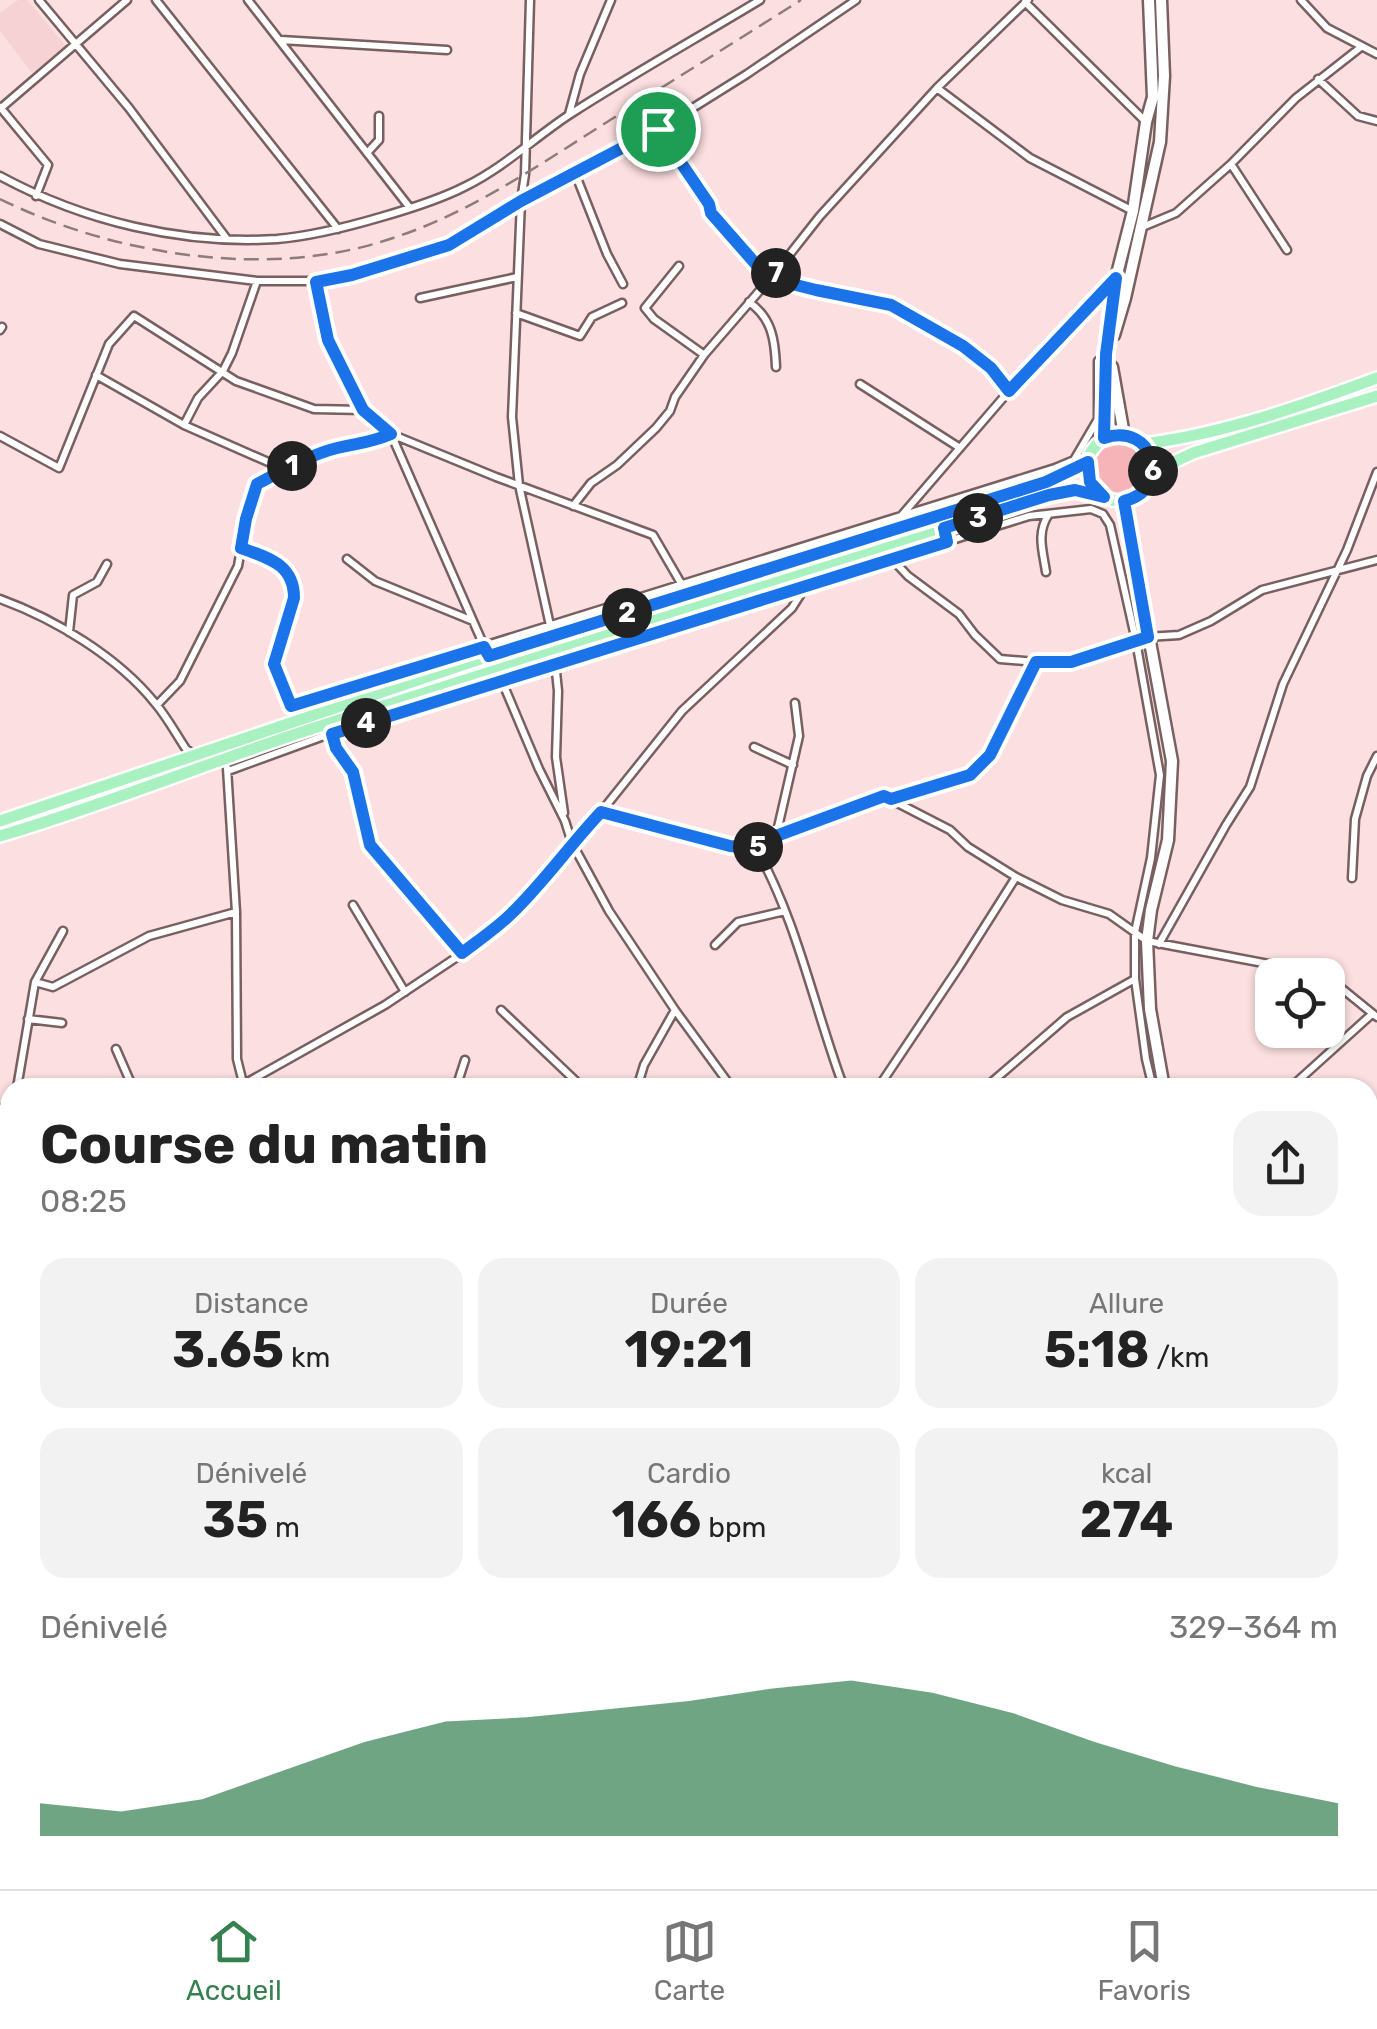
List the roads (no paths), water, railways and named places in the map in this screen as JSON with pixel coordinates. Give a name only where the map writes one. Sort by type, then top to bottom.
[{"type":"main road","points":[[1104,438],[1106,354],[1116,278],[1133,212],[1153,97],[1149,0]]},
{"type":"main road","points":[[1124,435],[1111,373],[1114,331],[1160,142],[1164,76],[1161,0]]},
{"type":"main road","points":[[1143,444],[1204,434],[1377,378]]},
{"type":"main road","points":[[0,836],[498,668],[554,657],[802,574],[945,535],[1049,495],[1075,490],[1124,501],[1140,494],[1176,461],[1193,453],[1377,396]]},
{"type":"main road","points":[[1104,497],[1090,482],[1088,462],[1091,452],[1104,438],[1124,435],[1143,444],[1153,461],[1152,480]]},
{"type":"main road","points":[[0,821],[487,652],[1020,484],[1046,482],[1088,462]]},
{"type":"main road","points":[[1124,501],[1142,639],[1172,761],[1168,840],[1151,910],[1150,1008],[1162,1078]]},
{"type":"street","points":[[39,0],[129,108],[227,239]]},
{"type":"street","points":[[36,196],[48,165],[1,107],[127,0]]},
{"type":"street","points":[[156,0],[338,229]]},
{"type":"street","points":[[248,0],[410,208]]},
{"type":"street","points":[[530,0],[512,417],[519,485],[552,632],[682,585],[901,516],[1020,484],[1074,460],[1098,419],[1098,362],[1106,354]]},
{"type":"street","points":[[569,115],[580,74],[611,0]]},
{"type":"street","points":[[0,176],[36,196],[148,230],[227,239],[278,239],[338,229],[467,186],[525,150],[569,115],[760,0]]},
{"type":"street","points":[[0,224],[39,244],[120,264],[257,281],[316,282],[367,271],[449,245],[521,201],[658,129],[856,0]]},
{"type":"street","points":[[1301,0],[1326,28],[1377,54]]},
{"type":"street","points":[[573,506],[591,483],[656,428],[704,355],[820,216],[937,88],[1027,1],[1146,122]]},
{"type":"street","points":[[280,40],[447,50]]},
{"type":"street","points":[[1140,228],[1176,213],[1296,98],[1361,47]]},
{"type":"street","points":[[1318,79],[1358,116],[1377,121]]},
{"type":"street","points":[[937,88],[1030,158],[1133,212]]},
{"type":"street","points":[[367,154],[379,140],[379,116]]},
{"type":"street","points":[[658,129],[709,204],[711,213],[772,275],[806,288],[891,305],[963,346],[991,368],[1009,391]]},
{"type":"street","points":[[1230,164],[1286,250]]},
{"type":"street","points":[[575,173],[606,254],[623,284]]},
{"type":"street","points":[[679,266],[645,308],[704,355]]},
{"type":"street","points":[[420,298],[517,278]]},
{"type":"street","points":[[901,516],[1009,391],[1116,278]]},
{"type":"street","points":[[184,425],[198,398],[224,371],[257,281]]},
{"type":"street","points":[[316,282],[328,340],[363,410],[391,434],[653,535],[682,585]]},
{"type":"street","points":[[516,313],[580,336],[592,318],[622,302]]},
{"type":"street","points":[[749,302],[761,310],[774,336],[776,367]]},
{"type":"street","points":[[0,436],[59,468],[109,344],[134,316],[236,381],[314,409],[363,410]]},
{"type":"street","points":[[96,375],[184,425],[284,469]]},
{"type":"street","points":[[860,384],[961,448]]},
{"type":"street","points":[[157,705],[180,681],[238,566],[257,484],[334,449],[368,444],[391,434]]},
{"type":"street","points":[[291,706],[487,652],[391,434]]},
{"type":"street","points":[[1153,942],[1250,787],[1283,684],[1347,550],[1377,472]]},
{"type":"street","points":[[228,771],[332,734],[502,682],[554,657],[805,588],[891,559],[945,535],[1029,516],[1092,509],[1103,514],[1110,524],[1142,639],[1160,775],[1152,858],[1135,932],[1135,980],[1150,1078]]},
{"type":"street","points":[[1046,572],[1041,526],[1050,514]]},
{"type":"street","points":[[241,548],[278,562],[294,589],[274,664],[298,720]]},
{"type":"street","points":[[348,559],[376,581],[473,621]]},
{"type":"street","points":[[891,559],[959,614],[974,635],[1000,659],[1036,662],[1071,662],[1142,639],[1179,635],[1262,590],[1377,560]]},
{"type":"street","points":[[69,632],[72,598],[97,582],[107,564]]},
{"type":"street","points":[[253,1078],[384,1006],[510,915],[564,856],[682,711],[792,608],[805,588],[802,574]]},
{"type":"street","points":[[0,598],[32,610],[130,675],[192,754]]},
{"type":"street","points":[[554,657],[558,691],[556,756],[564,821]]},
{"type":"street","points":[[891,799],[970,775],[990,755],[1036,662]]},
{"type":"street","points":[[498,668],[572,843],[610,911],[725,1078]]},
{"type":"street","points":[[776,836],[799,736],[795,702]]},
{"type":"street","points":[[332,734],[336,748],[353,772],[370,845],[462,953]]},
{"type":"street","points":[[754,747],[792,764]]},
{"type":"street","points":[[1352,878],[1355,819],[1377,756]]},
{"type":"street","points":[[225,757],[236,912],[239,1078]]},
{"type":"street","points":[[601,812],[730,846],[756,848],[776,836],[884,796],[950,830],[968,847],[1016,877],[1062,900],[1109,914],[1153,942],[1255,961]]},
{"type":"street","points":[[756,848],[774,880],[841,1078]]},
{"type":"street","points":[[885,1078],[1016,877]]},
{"type":"street","points":[[352,905],[405,992]]},
{"type":"street","points":[[715,945],[738,922],[785,911]]},
{"type":"street","points":[[34,982],[53,987],[148,936],[236,912]]},
{"type":"street","points":[[19,1078],[34,982],[63,931]]},
{"type":"street","points":[[997,1078],[1067,1017],[1135,980]]},
{"type":"street","points":[[1302,1078],[1375,1015],[1345,991]]},
{"type":"street","points":[[501,1010],[572,1078]]},
{"type":"street","points":[[640,1078],[675,1010]]},
{"type":"street","points":[[28,1018],[62,1023]]},
{"type":"street","points":[[116,1049],[128,1078]]},
{"type":"street","points":[[459,1078],[465,1060]]},
{"type":"railway","points":[[0,199],[91,235],[192,255],[293,258],[343,251],[418,229],[496,191],[801,0]]}]
